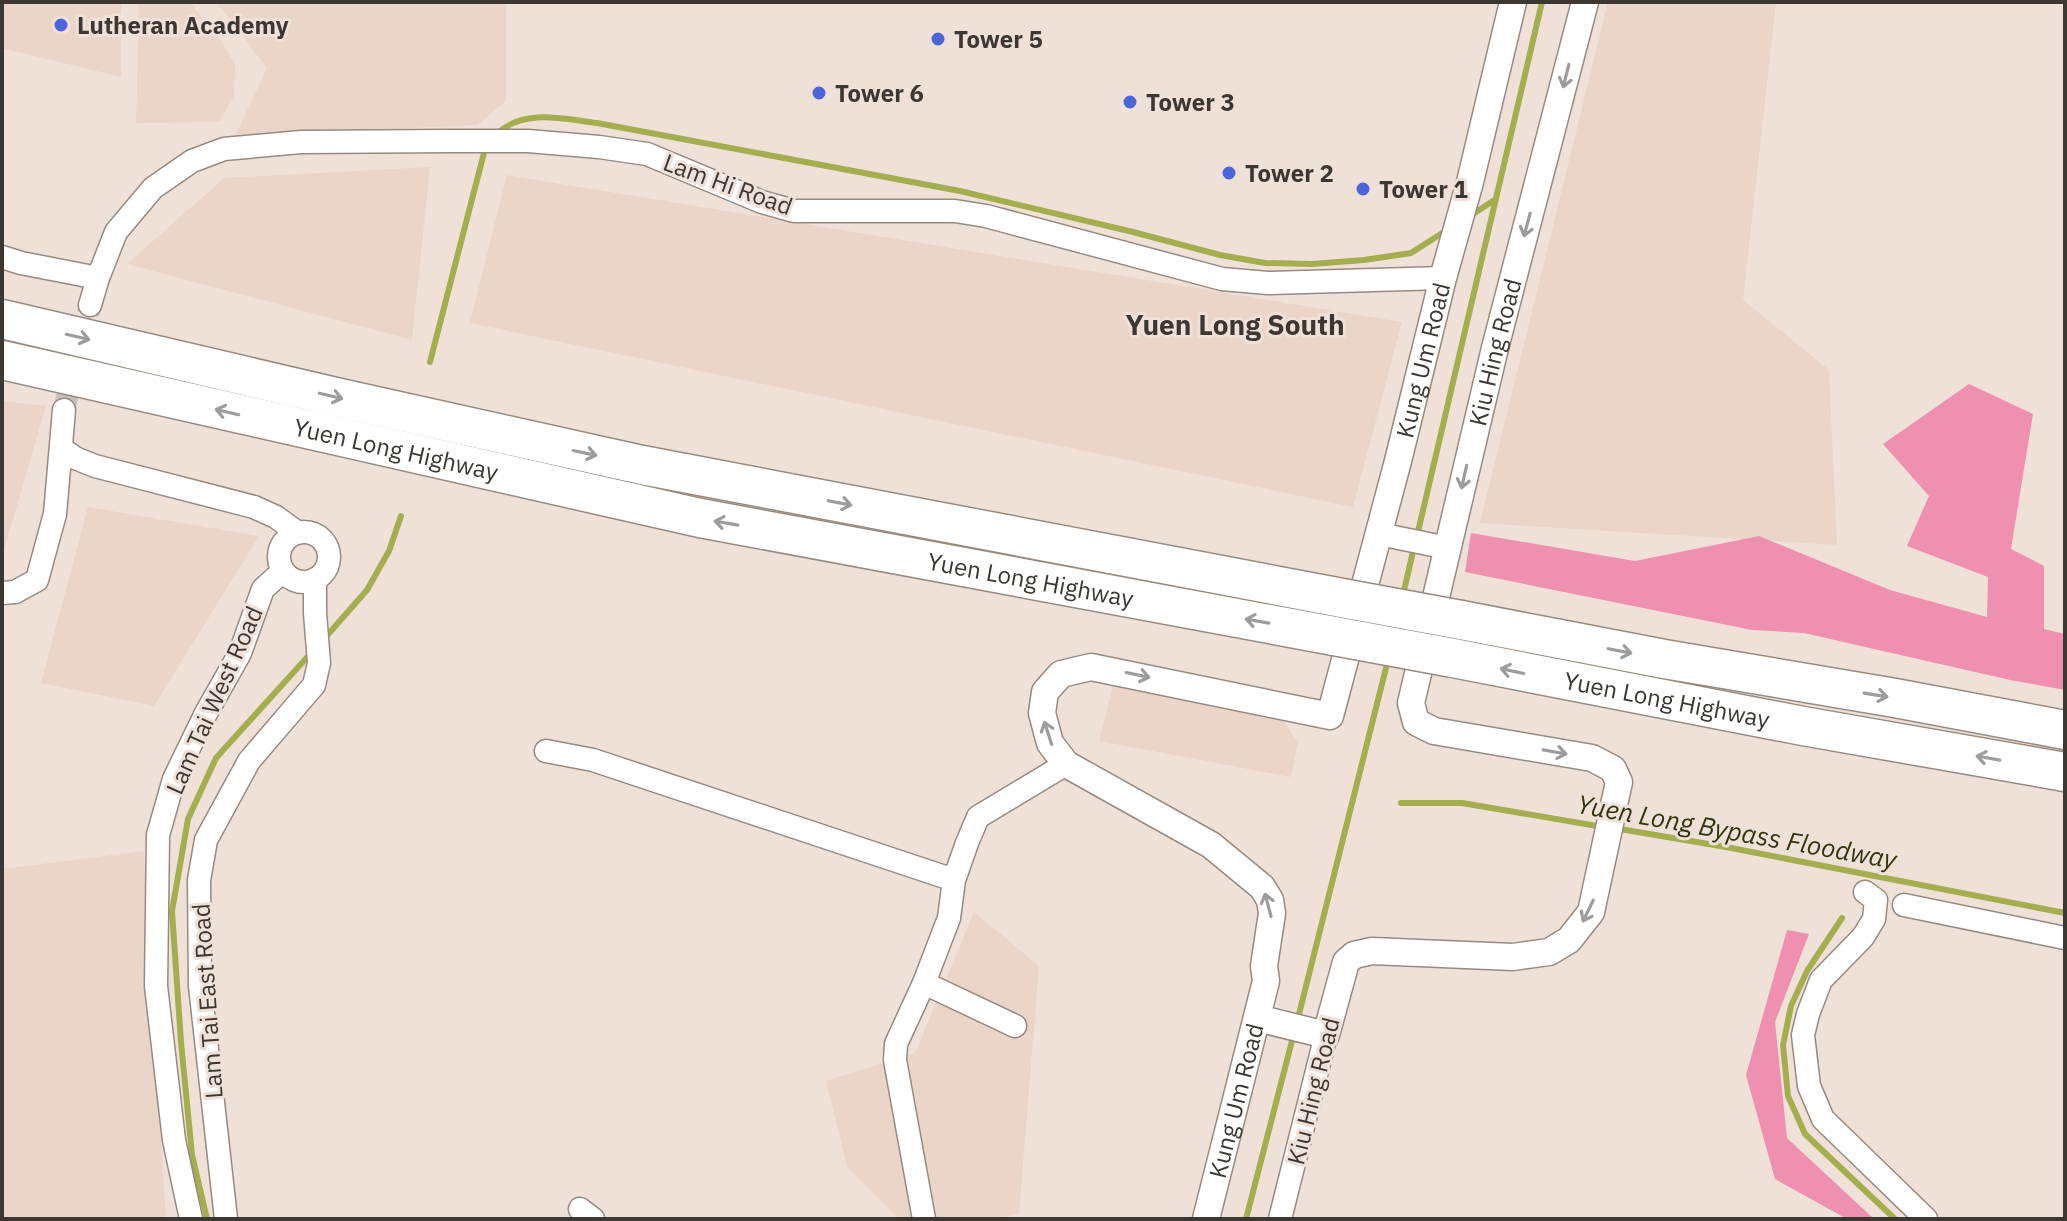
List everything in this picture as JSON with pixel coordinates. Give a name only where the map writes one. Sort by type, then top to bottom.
[{"type":"highway","name":"Yuen Long Highway","points":[[2,319],[416,416],[642,465],[1664,659],[2065,730]]},
{"type":"highway","name":"Yuen Long Highway","points":[[2,360],[700,518],[1803,726],[2065,772]]},
{"type":"street","name":"Kung Um Road","points":[[1206,1219],[1266,981],[1264,966],[1272,913],[1270,900],[1262,887],[1211,845],[1066,764],[1050,743],[1042,713],[1045,692],[1061,674],[1091,667],[1330,716],[1465,199],[1513,2]]},
{"type":"street","name":"Kiu Hing Road","points":[[1280,1219],[1346,962],[1354,955],[1372,951],[1513,957],[1549,952],[1569,940],[1591,912],[1619,782],[1613,769],[1592,758],[1434,731],[1416,722],[1411,703],[1495,348],[1585,2]]},
{"type":"street","name":"Lam Hi Road","points":[[90,305],[116,232],[153,188],[192,161],[224,149],[301,142],[528,141],[647,154],[762,202],[794,211],[955,211],[986,216],[1222,279],[1268,283],[1445,268]]},
{"type":"street","points":[[2,257],[98,278]]},
{"type":"street","points":[[2,593],[15,592],[37,580],[55,514],[64,410]]},
{"type":"street","points":[[61,448],[95,466],[254,507],[276,517],[298,533]]},
{"type":"street","points":[[314,534],[325,545],[329,560],[322,574],[315,579],[301,582],[283,571],[281,548],[291,536],[314,534]]},
{"type":"street","points":[[1379,534],[1448,548]]},
{"type":"street","name":"Lam Tai West Road","points":[[191,1219],[174,1140],[156,986],[158,835],[174,779],[240,653],[263,589],[283,571]]},
{"type":"street","name":"Lam Tai East Road","points":[[226,1219],[200,986],[199,880],[206,840],[249,761],[314,685],[319,663],[315,579]]},
{"type":"street","points":[[546,751],[593,760],[954,880]]},
{"type":"street","points":[[924,1219],[894,1051],[949,918],[954,880],[978,817],[1066,764]]},
{"type":"street","points":[[1865,892],[1876,900],[1874,919],[1863,937],[1821,980],[1808,1014],[1803,1035],[1809,1086],[1823,1119],[1926,1219]]},
{"type":"street","points":[[1904,905],[2065,938]]},
{"type":"street","points":[[924,983],[1015,1026]]},
{"type":"street","points":[[1257,1018],[1326,1035]]},
{"type":"shaded area","name":"Lutheran Academy","points":[[2,2],[121,2],[121,77],[2,48]]},
{"type":"shaded area","points":[[139,2],[189,2],[221,41],[235,64],[234,96],[219,122],[136,123]]},
{"type":"shaded area","points":[[216,2],[506,2],[506,101],[477,125],[235,136],[267,68]]},
{"type":"shaded area","points":[[1608,2],[1776,2],[1743,300],[1829,370],[1837,545],[1480,523]]},
{"type":"shaded area","points":[[430,167],[412,340],[127,264],[224,178]]},
{"type":"shaded area","points":[[507,175],[1402,322],[1353,507],[470,323]]},
{"type":"shaded area","points":[[1969,384],[2033,414],[2011,549],[2044,566],[2044,629],[2065,634],[2065,690],[1804,633],[1752,630],[1465,572],[1471,533],[1635,561],[1759,536],[1890,590],[1987,617],[1988,577],[1907,546],[1929,496],[1883,444]]},
{"type":"shaded area","points":[[2,401],[46,406],[2,557]]},
{"type":"shaded area","points":[[88,507],[259,536],[154,706],[41,683]]},
{"type":"shaded area","points":[[1113,686],[1281,718],[1298,743],[1291,777],[1099,741]]},
{"type":"shaded area","points":[[144,851],[166,1219],[2,1219],[2,869]]},
{"type":"shaded area","points":[[974,912],[1039,966],[1019,1214],[994,1219],[899,1219],[847,1167],[826,1081],[915,1053]]},
{"type":"shaded area","points":[[1787,930],[1809,934],[1775,1022],[1787,1138],[1874,1219],[1847,1219],[1775,1179],[1746,1075]]},
{"type":"waterway","points":[[1417,536],[1542,2]]},
{"type":"waterway","points":[[497,134],[507,126],[531,118],[597,123],[960,191],[1220,255],[1265,263],[1312,264],[1411,253],[1447,230]]},
{"type":"waterway","points":[[430,362],[487,146]]},
{"type":"waterway","points":[[1470,216],[1496,199]]},
{"type":"waterway","points":[[324,639],[367,590],[389,551],[401,516]]},
{"type":"waterway","points":[[1403,595],[1414,547]]},
{"type":"waterway","points":[[207,1219],[192,1155],[172,911],[188,819],[216,758],[311,653]]},
{"type":"waterway","points":[[1297,1022],[1388,660]]},
{"type":"waterway","name":"Yuen Long Bypass Floodway","points":[[1401,803],[1462,803],[1603,827]]},
{"type":"waterway","name":"Yuen Long Bypass Floodway","points":[[1614,828],[2065,913]]},
{"type":"waterway","points":[[1842,918],[1807,971],[1791,1006],[1783,1045],[1788,1096],[1805,1134],[1895,1219]]},
{"type":"waterway","points":[[1246,1219],[1294,1033]]},
{"type":"tunnel","points":[[64,410],[90,305]]},
{"type":"place","name":"Lutheran Academy","points":[[61,25]]},
{"type":"place","name":"Tower 5","points":[[938,39]]},
{"type":"place","name":"Tower 6","points":[[819,93]]},
{"type":"place","name":"Tower 3","points":[[1130,102]]},
{"type":"place","name":"Tower 2","points":[[1229,173]]},
{"type":"place","name":"Tower 1","points":[[1363,189]]},
{"type":"district","name":"Yuen Long South","points":[[1235,324]]}]
